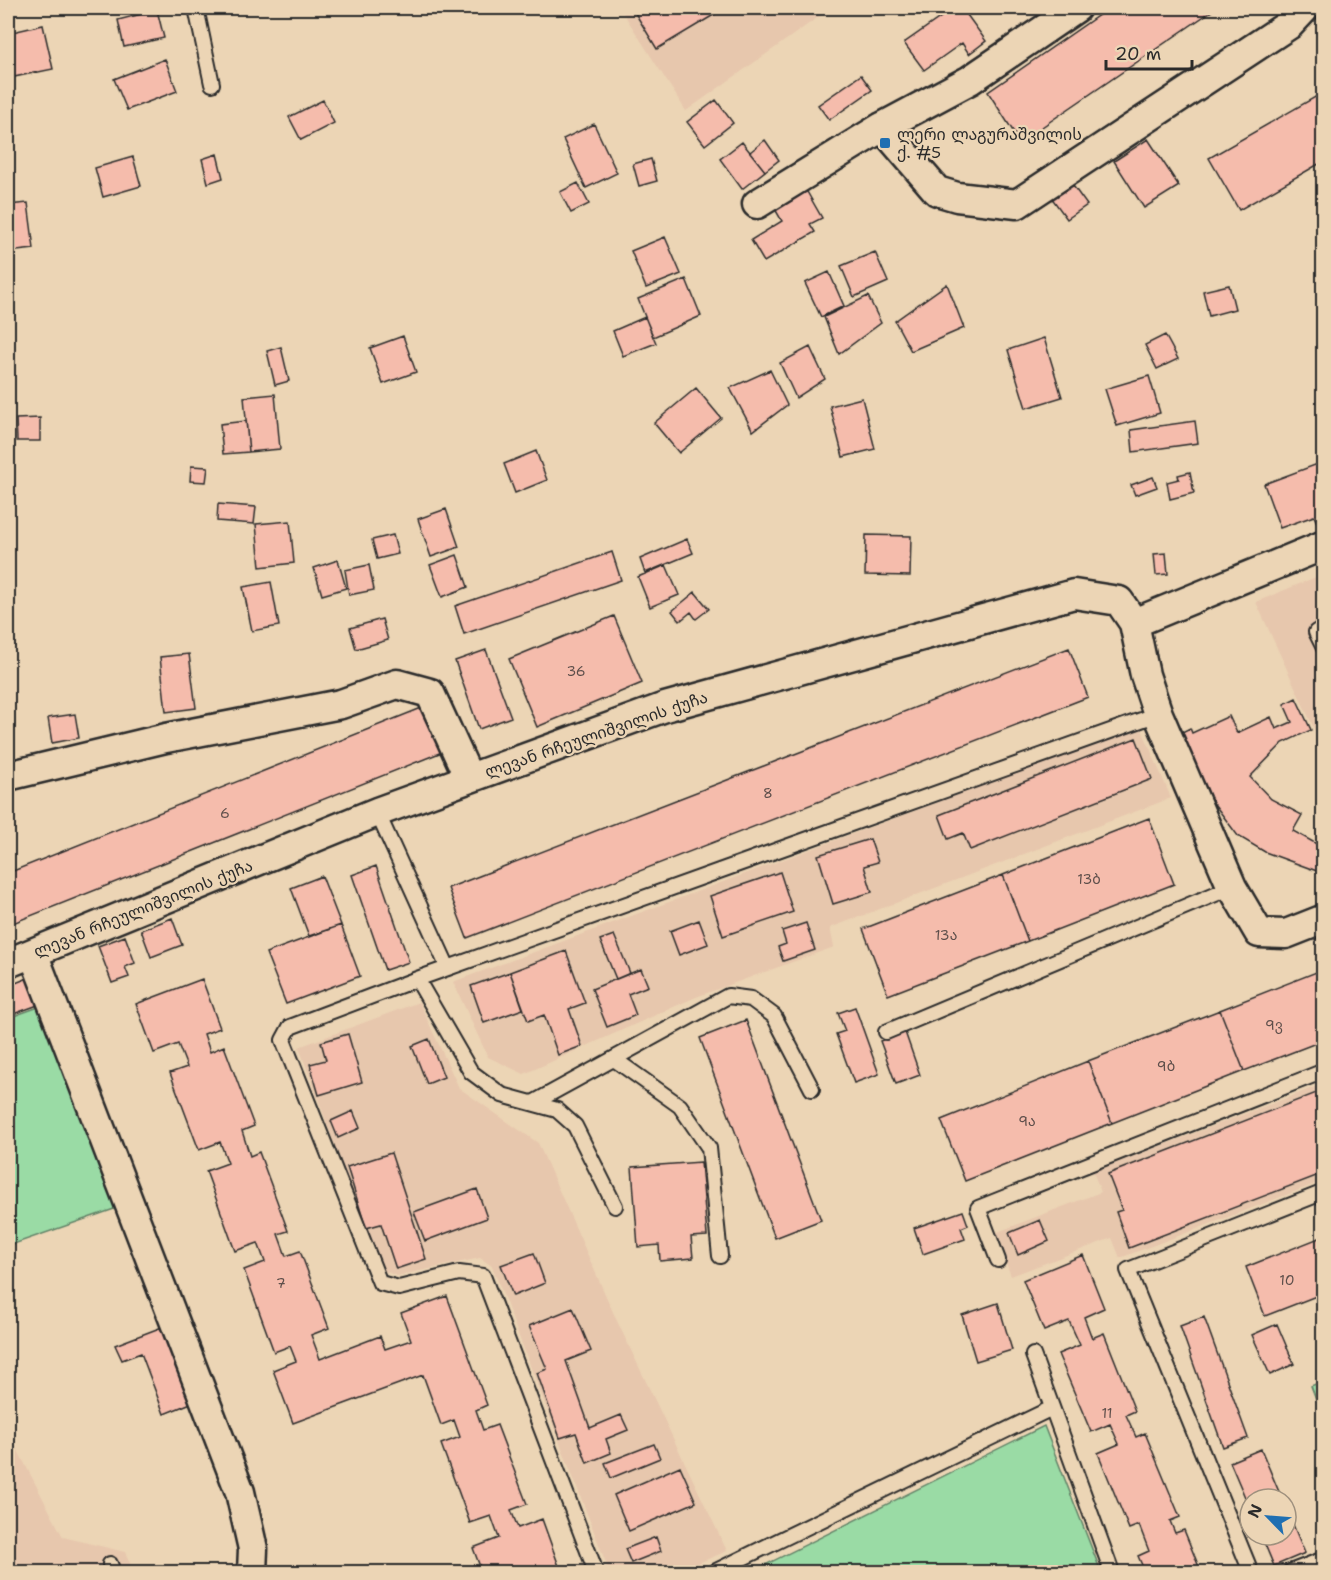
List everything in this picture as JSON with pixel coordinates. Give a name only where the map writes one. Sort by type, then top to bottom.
[{"type":"street","points":[[757,204],[882,127],[970,80],[1076,8]]},
{"type":"street","points":[[882,127],[938,191],[957,197],[1017,204],[1280,31],[1305,8]]},
{"type":"street","points":[[1323,545],[1134,623],[1145,675],[1158,714],[1232,887],[1260,933],[1286,934],[1323,919]]},
{"type":"street","name":"ლევან რჩეულიშვილის ქუჩა","points":[[20,958],[377,813],[665,707],[1074,594],[1119,601],[1134,623]]},
{"type":"street","points":[[8,776],[166,738],[342,704],[397,684],[430,693],[469,778]]},
{"type":"street","points":[[20,958],[240,1492],[248,1564]]},
{"type":"lane","points":[[196,8],[212,84]]},
{"type":"lane","points":[[1323,628],[1316,632],[1323,648]]},
{"type":"lane","points":[[596,1572],[483,1276],[459,1273],[399,1288],[380,1283],[283,1041],[290,1028],[417,979],[1158,714]]},
{"type":"lane","points":[[377,813],[448,968]]},
{"type":"lane","points":[[886,1032],[1232,887]]},
{"type":"lane","points":[[417,979],[471,1072],[502,1095],[557,1110],[575,1126],[615,1206]]},
{"type":"lane","points":[[533,1103],[728,996],[751,999],[774,1016],[812,1089]]},
{"type":"lane","points":[[614,1059],[680,1106],[709,1148],[720,1256]]},
{"type":"lane","points":[[998,1260],[978,1208],[1323,1071]]},
{"type":"lane","points":[[1251,1572],[1128,1270],[1323,1192]]},
{"type":"lane","points":[[1033,1355],[1112,1572]]},
{"type":"lane","points":[[714,1572],[1052,1408]]},
{"type":"lane","points":[[1290,1572],[1323,1559]]},
{"type":"shaded area","points":[[620,8],[831,8],[686,111]]},
{"type":"shaded area","points":[[1323,574],[1323,748],[1256,602]]},
{"type":"shaded area","points":[[1141,727],[1171,798],[830,928],[834,947],[696,997],[524,1074],[488,1057],[453,982]]},
{"type":"shaded area","points":[[419,1002],[459,1088],[538,1143],[617,1321],[727,1551],[677,1572],[613,1572],[608,1568],[492,1266],[480,1258],[397,1276],[380,1269],[299,1047]]},
{"type":"shaded area","points":[[1323,1084],[1323,1181],[1120,1258],[1112,1238],[1011,1276],[995,1233],[1101,1192],[1093,1172]]},
{"type":"shaded area","points":[[15,1445],[63,1537],[125,1552],[134,1572],[8,1572],[8,1449]]},
{"type":"green space","points":[[47,1004],[117,1208],[8,1246],[8,1018]]},
{"type":"green space","points":[[1323,1381],[1323,1417],[1311,1386]]},
{"type":"green space","points":[[1044,1426],[1101,1572],[751,1572]]},
{"type":"building","points":[[632,8],[720,8],[722,10],[657,49]]},
{"type":"building","points":[[954,8],[962,8],[986,41],[969,54],[962,43],[924,70],[904,43]]},
{"type":"building","points":[[1109,8],[1216,8],[1020,142],[988,92]]},
{"type":"building","points":[[157,10],[164,38],[124,47],[118,20]]},
{"type":"building","points":[[43,25],[53,69],[14,77],[8,48],[8,33]]},
{"type":"building","points":[[165,59],[177,91],[127,110],[114,79]]},
{"type":"building","points":[[861,75],[872,90],[829,120],[818,105]]},
{"type":"building","points":[[1324,92],[1324,161],[1239,210],[1209,158]]},
{"type":"building","points":[[323,100],[334,123],[301,140],[289,117]]},
{"type":"building","points":[[716,100],[733,123],[705,145],[687,122]]},
{"type":"building","points":[[594,124],[617,173],[586,188],[563,139]]},
{"type":"building","points":[[1148,139],[1179,186],[1144,208],[1114,161]]},
{"type":"building","points":[[765,140],[779,160],[765,171],[750,152]]},
{"type":"building","points":[[742,142],[765,171],[742,189],[720,159]]},
{"type":"building","points":[[217,154],[223,178],[208,183],[202,159]]},
{"type":"building","points":[[133,157],[141,186],[103,197],[95,168]]},
{"type":"building","points":[[651,159],[657,181],[639,186],[633,164]]},
{"type":"building","points":[[578,183],[589,204],[571,213],[560,192]]},
{"type":"building","points":[[1071,183],[1087,205],[1067,219],[1051,197]]},
{"type":"building","points":[[806,190],[822,218],[810,224],[815,232],[764,262],[751,240],[782,221],[775,209]]},
{"type":"building","points":[[28,203],[34,249],[8,252],[8,205]]},
{"type":"building","points":[[665,237],[681,274],[646,288],[631,251]]},
{"type":"building","points":[[875,252],[888,282],[854,297],[841,266]]},
{"type":"building","points":[[829,272],[844,306],[821,317],[805,283]]},
{"type":"building","points":[[686,279],[701,316],[653,337],[638,299]]},
{"type":"building","points":[[947,284],[964,328],[911,351],[895,321]]},
{"type":"building","points":[[1229,285],[1235,309],[1209,316],[1203,291]]},
{"type":"building","points":[[868,296],[881,323],[839,354],[824,317]]},
{"type":"building","points":[[645,317],[656,343],[623,356],[613,331]]},
{"type":"building","points":[[1165,335],[1178,359],[1157,369],[1145,345]]},
{"type":"building","points":[[403,336],[416,372],[383,384],[370,348]]},
{"type":"building","points":[[1044,338],[1062,397],[1026,408],[1008,350]]},
{"type":"building","points":[[281,347],[289,381],[275,385],[267,351]]},
{"type":"building","points":[[810,347],[825,379],[796,398],[780,363]]},
{"type":"building","points":[[770,370],[787,405],[753,431],[730,388]]},
{"type":"building","points":[[1149,376],[1160,413],[1117,426],[1105,389]]},
{"type":"building","points":[[696,388],[721,418],[679,453],[654,423]]},
{"type":"building","points":[[275,394],[280,449],[249,452],[244,397]]},
{"type":"building","points":[[862,398],[875,449],[843,457],[830,406]]},
{"type":"building","points":[[40,418],[40,441],[17,441],[16,419]]},
{"type":"building","points":[[246,421],[249,452],[223,454],[220,424]]},
{"type":"building","points":[[1195,421],[1198,443],[1133,452],[1131,430]]},
{"type":"building","points":[[536,451],[547,480],[515,493],[504,464]]},
{"type":"building","points":[[1323,462],[1324,524],[1318,525],[1314,516],[1280,528],[1264,484]]},
{"type":"building","points":[[191,466],[208,467],[206,482],[190,481]]},
{"type":"building","points":[[1190,472],[1194,493],[1170,499],[1167,482],[1179,479],[1178,475]]},
{"type":"building","points":[[1153,477],[1157,487],[1135,495],[1131,485]]},
{"type":"building","points":[[218,504],[256,507],[254,524],[217,521]]},
{"type":"building","points":[[446,509],[459,547],[431,557],[418,519]]},
{"type":"building","points":[[290,521],[294,563],[260,567],[256,524]]},
{"type":"building","points":[[393,535],[398,554],[377,559],[372,540]]},
{"type":"building","points":[[866,535],[911,536],[910,576],[865,575]]},
{"type":"building","points":[[687,539],[693,553],[645,573],[640,559]]},
{"type":"building","points":[[612,552],[621,580],[464,634],[455,606]]},
{"type":"building","points":[[1166,553],[1168,574],[1156,575],[1154,554]]},
{"type":"building","points":[[457,555],[468,587],[442,597],[430,565]]},
{"type":"building","points":[[338,560],[346,588],[322,595],[314,568]]},
{"type":"building","points":[[369,565],[374,590],[349,595],[345,570]]},
{"type":"building","points":[[666,565],[679,595],[650,607],[638,577]]},
{"type":"building","points":[[271,582],[279,626],[252,631],[243,587]]},
{"type":"building","points":[[695,592],[709,609],[696,619],[691,612],[680,621],[672,611]]},
{"type":"building","points":[[614,616],[642,683],[537,727],[509,659]]},
{"type":"building","points":[[382,619],[388,640],[356,649],[350,628]]},
{"type":"building","points":[[1069,648],[1088,697],[467,938],[448,888]]},
{"type":"building","points":[[486,650],[511,717],[479,729],[455,661]]},
{"type":"building","points":[[189,654],[196,708],[166,712],[160,657]]},
{"type":"building","points":[[1296,698],[1311,730],[1283,743],[1250,777],[1271,799],[1302,815],[1293,831],[1324,848],[1324,859],[1317,871],[1265,852],[1238,836],[1209,797],[1180,733],[1190,728],[1192,733],[1229,716],[1237,733],[1271,717],[1276,729],[1292,722],[1284,704]]},
{"type":"building","points":[[424,707],[442,752],[8,925],[8,873]]},
{"type":"building","points":[[75,714],[79,738],[52,743],[48,718]]},
{"type":"building","points":[[1136,738],[1152,779],[970,850],[963,833],[948,839],[939,815]]},
{"type":"building","points":[[1149,818],[1174,884],[1028,941],[1003,875]]},
{"type":"building","points":[[870,839],[878,862],[864,866],[872,892],[833,904],[818,855]]},
{"type":"building","points":[[376,866],[409,962],[385,970],[352,875]]},
{"type":"building","points":[[780,872],[793,912],[723,936],[710,896]]},
{"type":"building","points":[[1003,875],[1028,941],[888,995],[863,929]]},
{"type":"building","points":[[322,876],[341,925],[309,936],[291,888]]},
{"type":"building","points":[[172,918],[182,945],[151,957],[141,930]]},
{"type":"building","points":[[699,920],[708,944],[679,955],[670,931]]},
{"type":"building","points":[[806,923],[815,950],[783,961],[778,947],[786,944],[782,931]]},
{"type":"building","points":[[341,925],[360,976],[286,1004],[266,953]]},
{"type":"building","points":[[614,935],[630,973],[616,979],[600,940]]},
{"type":"building","points":[[125,936],[135,963],[125,967],[129,977],[112,983],[98,946]]},
{"type":"building","points":[[566,951],[585,1003],[569,1009],[582,1046],[558,1055],[544,1015],[528,1021],[510,972]]},
{"type":"building","points":[[641,969],[648,986],[628,994],[636,1015],[607,1027],[592,989]]},
{"type":"building","points":[[1324,969],[1324,1040],[1244,1071],[1220,1010]]},
{"type":"building","points":[[510,972],[523,1009],[484,1023],[471,986]]},
{"type":"building","points":[[28,978],[38,1005],[8,1016],[8,986]]},
{"type":"building","points":[[202,979],[220,1028],[204,1034],[210,1052],[224,1046],[254,1126],[242,1131],[250,1156],[259,1152],[288,1231],[278,1234],[286,1256],[300,1251],[329,1328],[311,1335],[320,1359],[380,1336],[385,1349],[411,1340],[401,1313],[447,1296],[487,1405],[476,1410],[483,1430],[497,1425],[527,1504],[511,1510],[518,1528],[542,1519],[560,1569],[550,1572],[482,1572],[473,1548],[499,1538],[491,1516],[470,1523],[441,1444],[460,1437],[454,1420],[441,1425],[423,1375],[293,1423],[273,1370],[296,1361],[290,1346],[274,1352],[244,1270],[265,1262],[258,1243],[235,1251],[206,1171],[228,1163],[220,1142],[199,1150],[170,1073],[187,1067],[178,1044],[154,1053],[136,1004]]},
{"type":"building","points":[[855,1007],[879,1074],[854,1083],[836,1034],[845,1031],[838,1013]]},
{"type":"building","points":[[1220,1010],[1244,1071],[1112,1123],[1088,1061]]},
{"type":"building","points":[[746,1020],[821,1220],[775,1238],[700,1038]]},
{"type":"building","points":[[905,1032],[920,1075],[896,1084],[880,1041]]},
{"type":"building","points":[[348,1034],[362,1082],[319,1095],[310,1064],[326,1060],[321,1042]]},
{"type":"building","points":[[429,1039],[444,1077],[427,1084],[412,1046]]},
{"type":"building","points":[[1088,1061],[1112,1123],[965,1181],[941,1120]]},
{"type":"building","points":[[1324,1090],[1324,1173],[1129,1248],[1116,1212],[1122,1210],[1108,1174]]},
{"type":"building","points":[[353,1111],[360,1128],[338,1138],[331,1121]]},
{"type":"building","points":[[391,1153],[426,1259],[396,1269],[381,1224],[366,1228],[347,1167]]},
{"type":"building","points":[[701,1162],[707,1236],[691,1237],[693,1258],[660,1261],[659,1245],[638,1247],[632,1167]]},
{"type":"building","points":[[477,1189],[487,1218],[425,1241],[414,1212]]},
{"type":"building","points":[[963,1211],[968,1225],[961,1228],[965,1239],[923,1254],[914,1228]]},
{"type":"building","points":[[1040,1220],[1049,1241],[1018,1255],[1009,1233]]},
{"type":"building","points":[[1324,1236],[1324,1293],[1265,1316],[1246,1267]]},
{"type":"building","points":[[534,1253],[545,1283],[513,1296],[501,1265]]},
{"type":"building","points":[[1083,1255],[1104,1308],[1084,1317],[1092,1338],[1104,1333],[1135,1411],[1126,1415],[1136,1437],[1145,1433],[1180,1517],[1170,1521],[1175,1533],[1184,1530],[1201,1572],[1145,1572],[1138,1556],[1149,1551],[1139,1525],[1129,1529],[1098,1453],[1119,1444],[1110,1424],[1091,1432],[1058,1354],[1080,1345],[1069,1321],[1044,1331],[1023,1280]]},
{"type":"building","points":[[998,1303],[1012,1350],[976,1361],[962,1315]]},
{"type":"building","points":[[573,1308],[591,1351],[566,1361],[590,1428],[621,1415],[628,1430],[606,1439],[611,1453],[587,1463],[576,1433],[560,1438],[537,1373],[547,1369],[529,1326]]},
{"type":"building","points":[[1204,1317],[1248,1438],[1223,1447],[1180,1326]]},
{"type":"building","points":[[1277,1324],[1294,1364],[1270,1375],[1252,1335]]},
{"type":"building","points":[[162,1327],[191,1403],[164,1414],[141,1353],[122,1360],[115,1345]]},
{"type":"building","points":[[654,1444],[660,1458],[611,1478],[605,1463]]},
{"type":"building","points":[[1261,1449],[1277,1487],[1241,1487],[1230,1462]]},
{"type":"building","points":[[680,1466],[696,1502],[629,1531],[614,1495]]},
{"type":"building","points":[[1298,1536],[1305,1553],[1274,1566],[1266,1547],[1298,1547]]},
{"type":"building","points":[[656,1537],[661,1551],[631,1563],[625,1549]]},
{"type":"place","name":"ლერი ლაგურაშვილის ქ. #5","points":[[885,143]]}]
